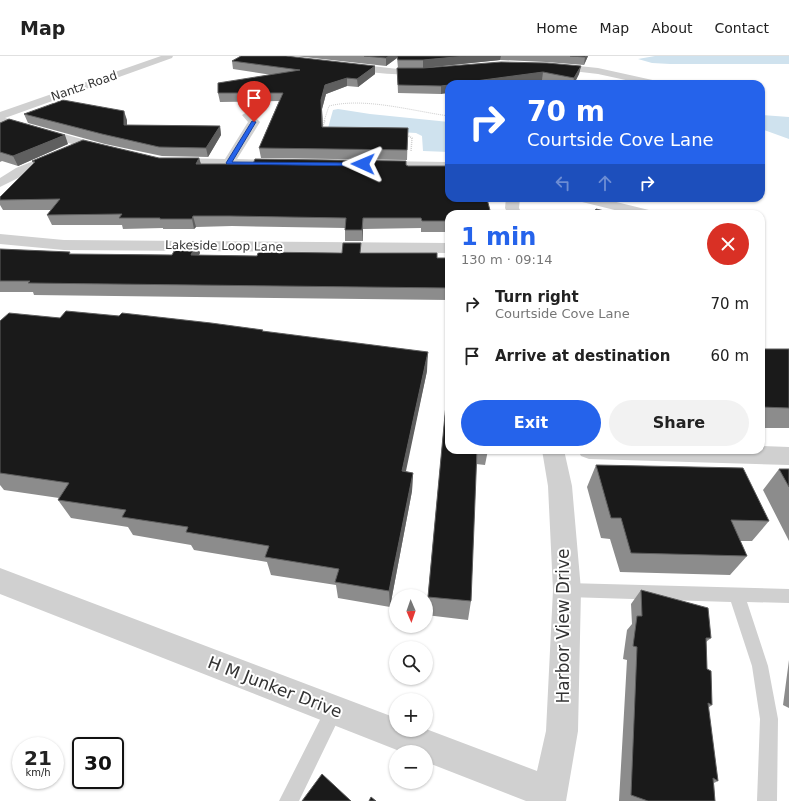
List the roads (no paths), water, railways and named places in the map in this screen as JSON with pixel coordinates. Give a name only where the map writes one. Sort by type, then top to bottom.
[{"type":"street","name":"Nantz Road","points":[[0,116],[169,56]]},
{"type":"street","points":[[539,65],[593,70],[639,80]]},
{"type":"street","points":[[338,66],[398,72],[439,71]]},
{"type":"street","points":[[229,163],[254,122],[247,115]]},
{"type":"street","points":[[0,120],[116,152]]},
{"type":"street","points":[[0,183],[21,171],[84,144]]},
{"type":"street","points":[[156,160],[298,164]]},
{"type":"street","points":[[360,164],[445,166]]},
{"type":"street","points":[[598,202],[632,210]]},
{"type":"street","name":"Lakeside Loop Lane","points":[[0,239],[64,245],[445,248]]},
{"type":"street","name":"Harbor View Drive","points":[[549,797],[562,731],[567,590],[560,486],[554,454]]},
{"type":"street","points":[[722,454],[789,456]]},
{"type":"street","name":"H M Junker Drive","points":[[0,581],[334,710],[549,797]]},
{"type":"lane","points":[[567,590],[789,596]]},
{"type":"lane","points":[[737,595],[760,666],[769,719],[767,801]]},
{"type":"lane","points":[[290,801],[334,710]]},
{"type":"water","points":[[655,56],[789,56],[789,64],[670,64],[652,63],[638,59]]},
{"type":"water","points":[[338,109],[370,114],[445,122],[445,152],[423,151],[422,136],[416,133],[328,128],[333,110]]},
{"type":"water","points":[[765,115],[789,117],[789,139],[765,130]]}]
